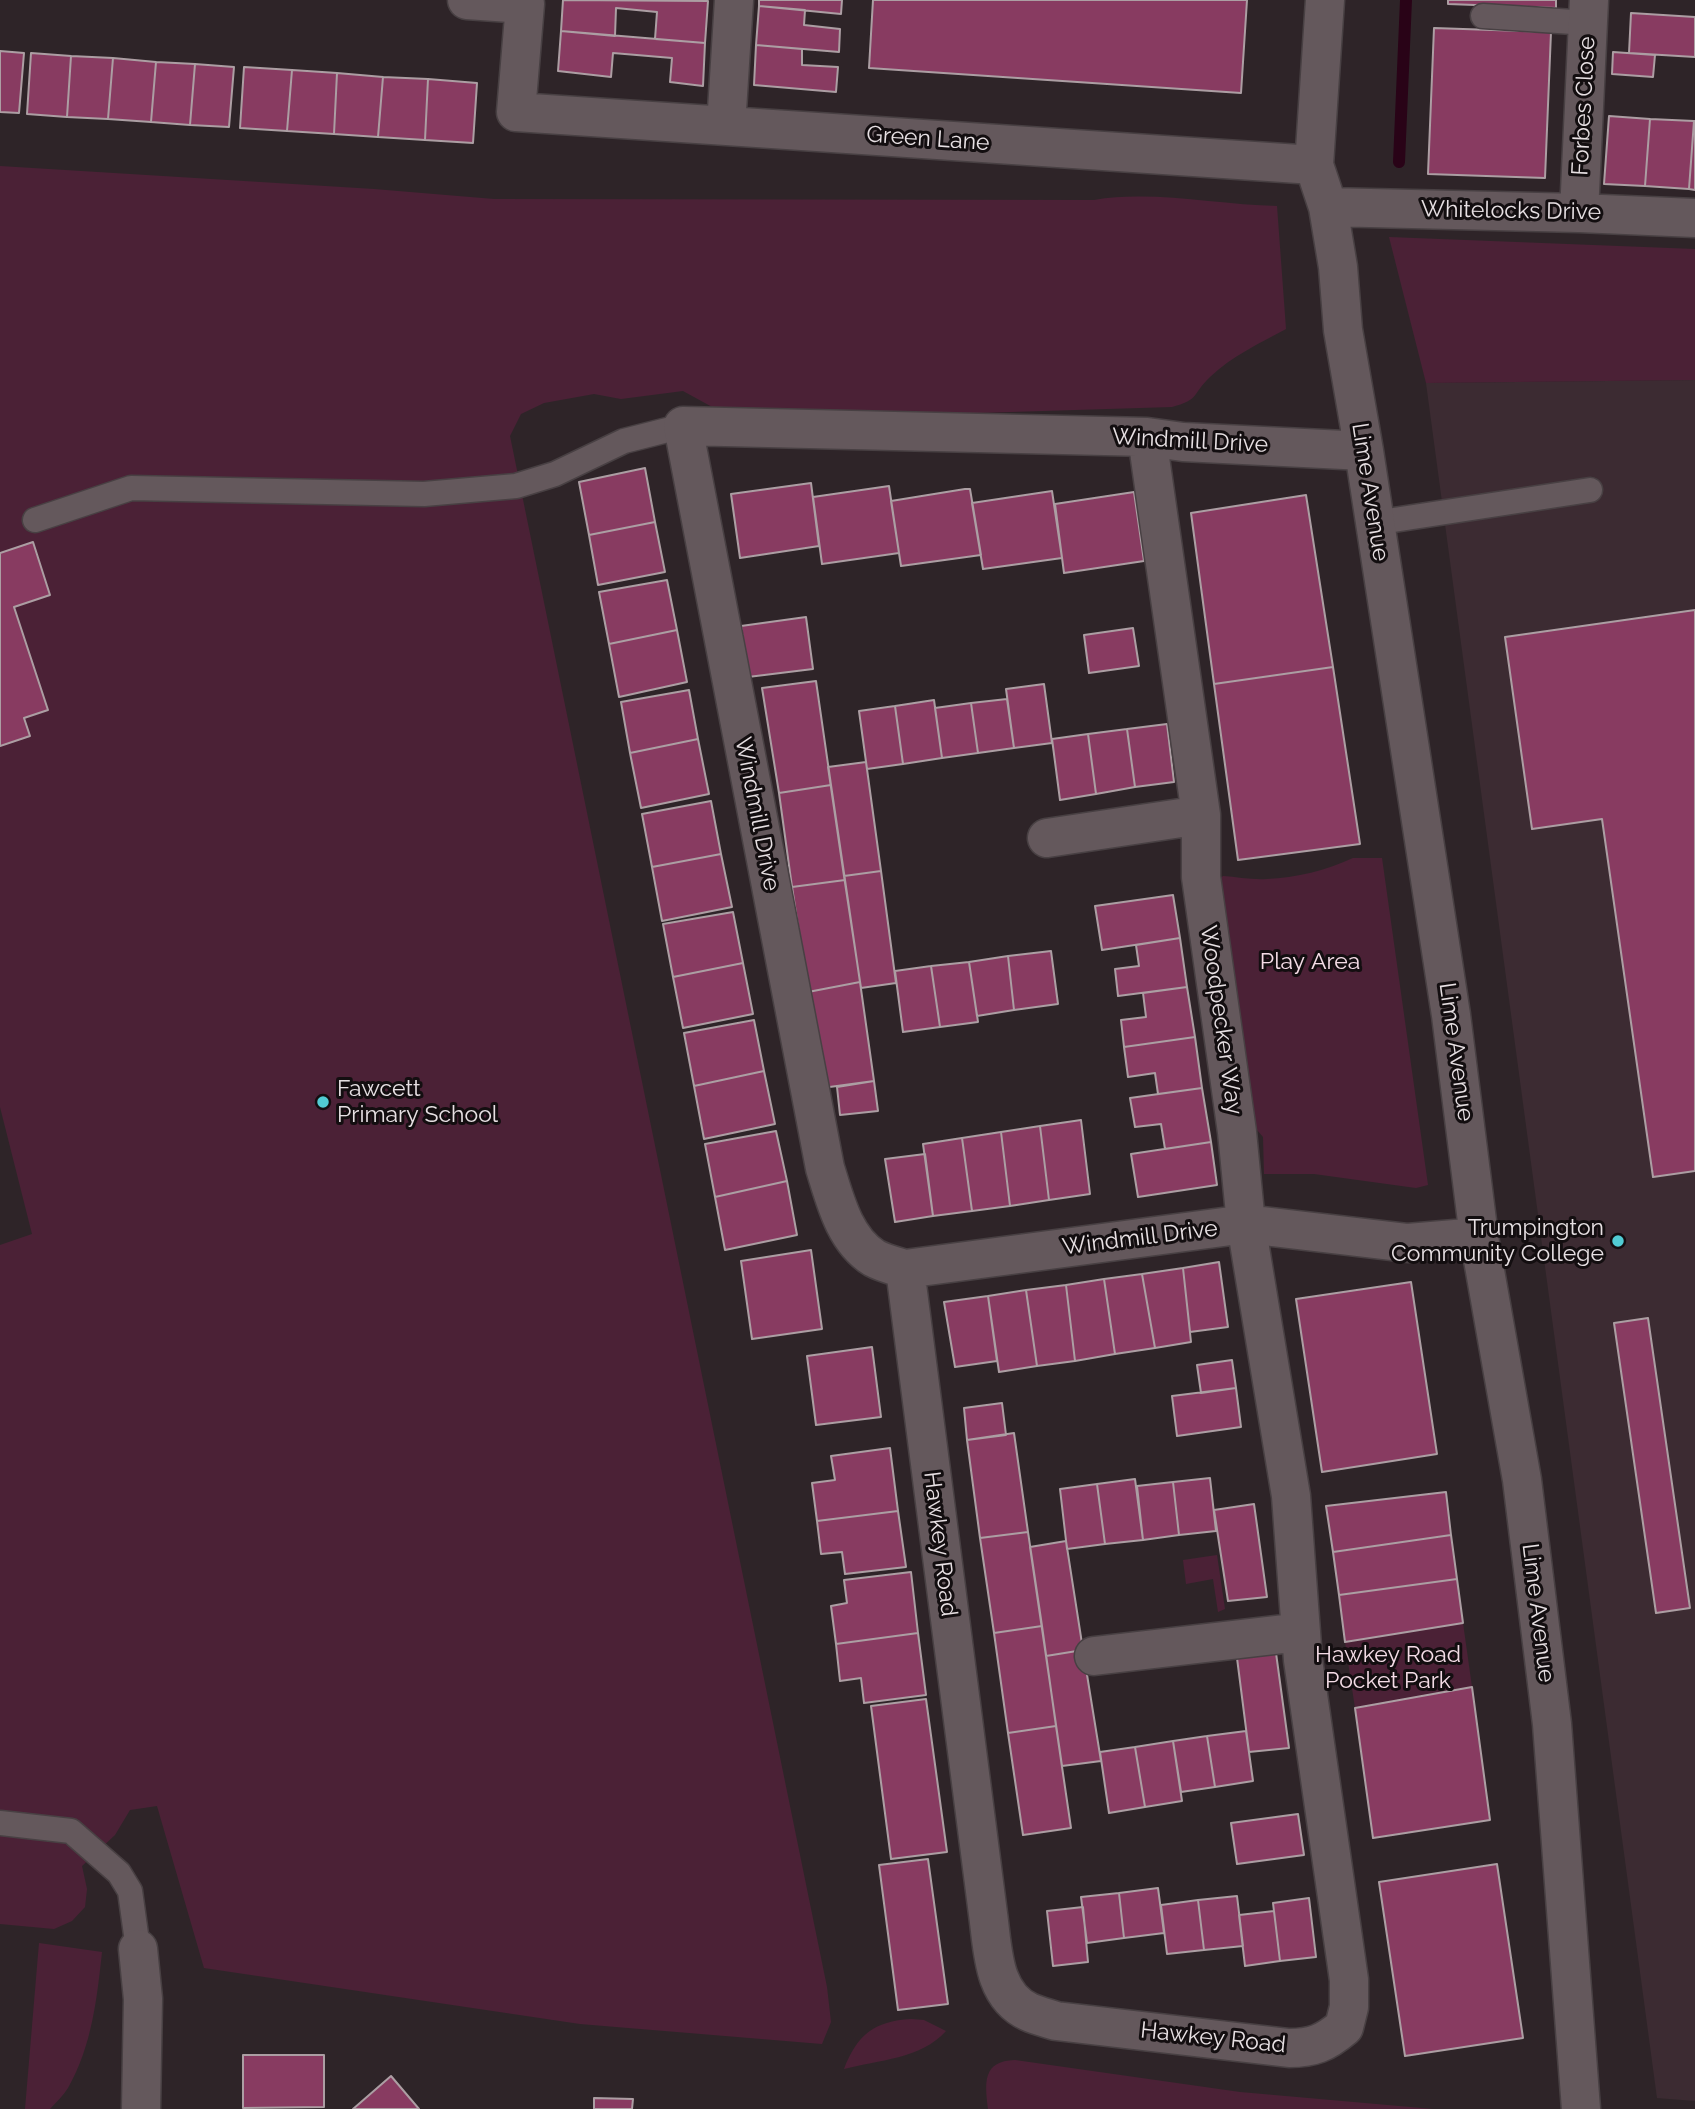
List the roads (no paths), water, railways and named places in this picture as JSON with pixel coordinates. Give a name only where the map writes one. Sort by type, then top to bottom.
[{"type":"street","name":"Green Lane","points":[[467,0],[525,4],[516,112],[1314,165]]},
{"type":"street","points":[[726,126],[734,0]]},
{"type":"street","name":"Lime Avenue","points":[[1325,0],[1314,165],[1328,207],[1338,267],[1343,330],[1451,1015],[1479,1237],[1522,1480],[1552,1724],[1581,2109]]},
{"type":"street","name":"Forbes Close","points":[[1579,213],[1588,11]]},
{"type":"street","name":"Whitelocks Drive","points":[[1328,207],[1695,218]]},
{"type":"street","name":"Windmill Drive","points":[[1364,451],[1183,442],[1147,437],[683,426],[825,1168],[837,1206],[855,1243],[875,1259],[905,1269],[1246,1224],[1408,1243],[1479,1237]]},
{"type":"street","name":"Woodpecker Way","points":[[1147,437],[1201,815],[1201,877],[1237,1132],[1246,1224]]},
{"type":"street","points":[[1047,838],[1201,815]]},
{"type":"street","name":"Hawkey Road","points":[[905,1269],[997,1973],[1006,1995],[1027,2011],[1056,2021],[1308,2048],[1322,2043],[1345,2027],[1349,2007],[1349,1980],[1303,1660],[1291,1496],[1246,1224]]},
{"type":"street","points":[[1094,1656],[1301,1632]]},
{"type":"street","points":[[138,1949],[143,1999],[141,2109]]},
{"type":"street","points":[[114,2109],[133,2074],[142,2043]]},
{"type":"lane","points":[[1483,16],[1588,11]]},
{"type":"lane","points":[[35,520],[131,488],[424,494],[516,486],[555,474],[624,441],[683,426]]},
{"type":"lane","points":[[1374,523],[1590,490]]},
{"type":"lane","points":[[0,1823],[71,1831],[119,1873],[130,1891],[138,1949]]},
{"type":"waterway","points":[[1399,162],[1406,0]]},
{"type":"place","name":"Fawcett Primary School","points":[[323,1102]]},
{"type":"place","name":"Trumpington Community College","points":[[1618,1241]]},
{"type":"park label","name":"Play Area","points":[[1310,962]]},
{"type":"park label","name":"Hawkey Road Pocket Park","points":[[1388,1668]]}]
